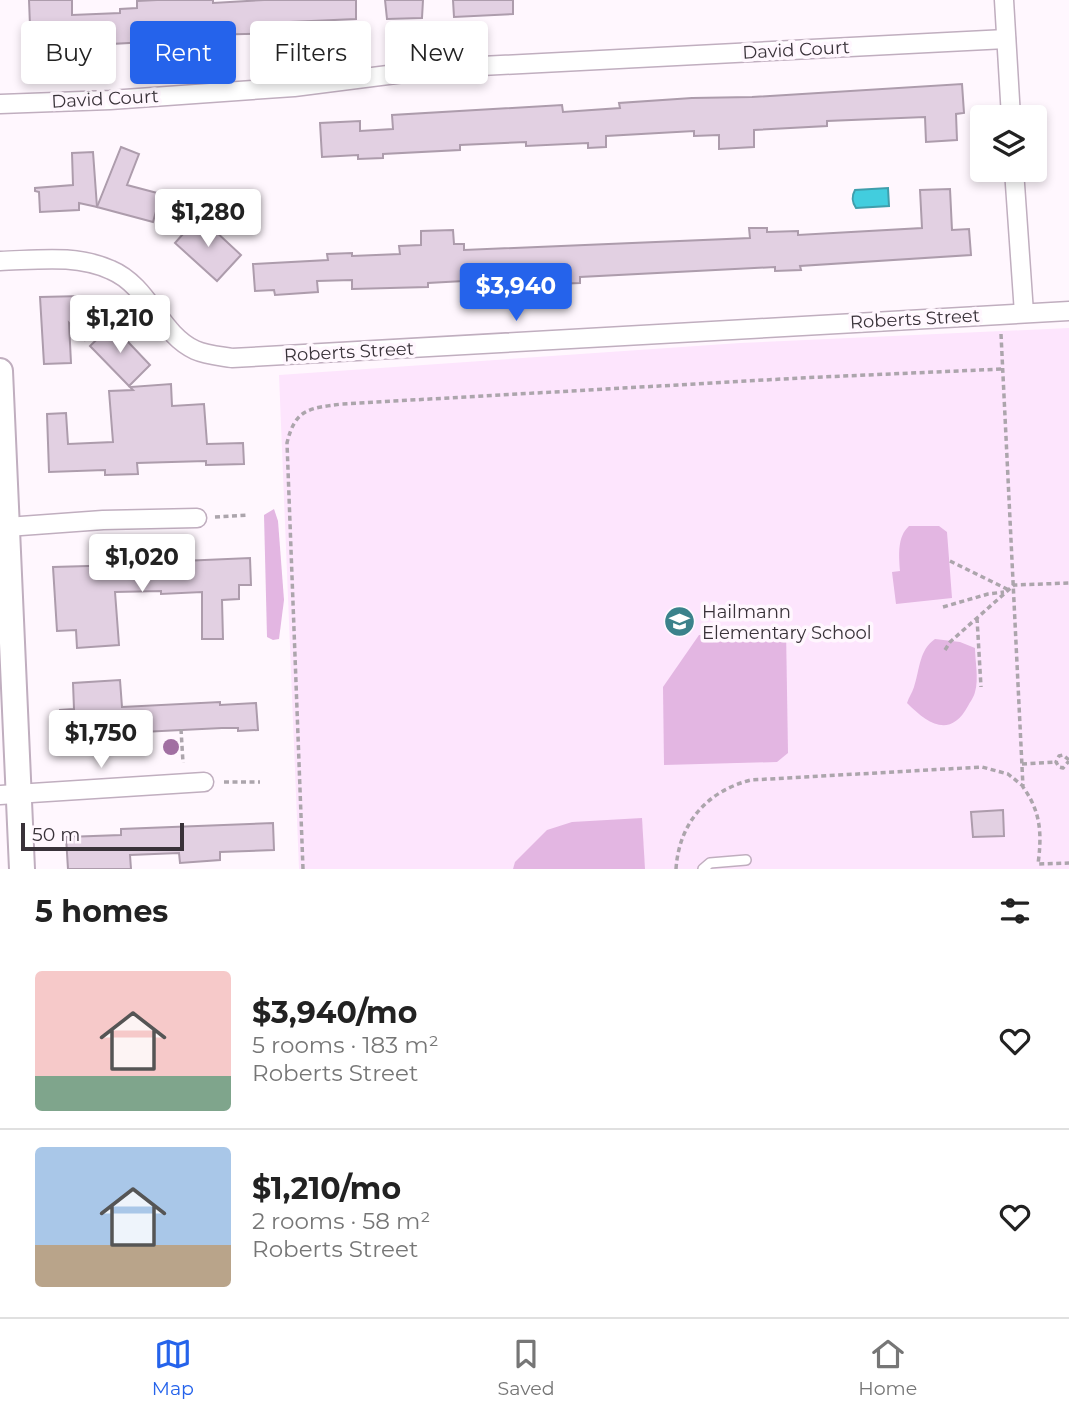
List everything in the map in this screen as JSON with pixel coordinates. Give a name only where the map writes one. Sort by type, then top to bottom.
[{"type":"street","points":[[1004,0],[1010,105]]},
{"type":"street","name":"David Court","points":[[0,104],[110,100],[294,87],[443,68],[1006,39]]},
{"type":"street","points":[[1015,182],[1024,313]]},
{"type":"street","name":"Roberts Street","points":[[0,261],[76,260],[114,271],[134,284],[185,344],[197,351],[232,358],[1069,311]]},
{"type":"street","points":[[0,371],[7,527],[9,794],[22,869]]},
{"type":"street","points":[[7,527],[103,520],[197,518]]},
{"type":"street","points":[[9,794],[204,782]]},
{"type":"lane","points":[[703,869],[710,863],[747,860]]},
{"type":"path","points":[[1001,334],[1023,787]]},
{"type":"path","points":[[303,869],[287,443],[291,426],[302,412],[316,407],[342,404],[1002,369]]},
{"type":"path","points":[[222,516],[248,515]]},
{"type":"path","points":[[950,561],[1008,591]]},
{"type":"path","points":[[945,650],[950,642],[1014,585],[1069,583]]},
{"type":"path","points":[[943,607],[1008,591]]},
{"type":"path","points":[[977,618],[981,687]]},
{"type":"path","points":[[181,729],[183,762]]},
{"type":"path","points":[[1063,755],[1069,761],[1063,768],[1056,762],[1059,756],[1063,755]]},
{"type":"path","points":[[1022,764],[1056,762]]},
{"type":"path","points":[[676,869],[679,845],[691,820],[710,798],[738,783],[751,780],[982,768],[1008,774],[1023,787],[1037,809],[1041,839],[1038,866],[1069,863]]},
{"type":"path","points":[[204,782],[260,782]]},
{"type":"shaded area","name":"Hailmann Elementary School","points":[[1069,328],[1069,869],[299,869],[279,375],[740,343]]},
{"type":"shaded area","points":[[274,509],[278,521],[284,600],[279,639],[273,640],[267,637],[264,515]]},
{"type":"shaded area","points":[[909,526],[939,526],[947,532],[952,598],[896,604],[892,572],[900,571],[902,535]]},
{"type":"shaded area","points":[[786,629],[788,753],[777,762],[664,765],[663,687],[699,635]]},
{"type":"shaded area","points":[[935,639],[960,642],[975,648],[977,676],[974,694],[961,716],[946,725],[931,722],[907,703],[923,654]]},
{"type":"shaded area","points":[[642,818],[645,869],[513,869],[515,862],[547,830],[572,822]]},
{"type":"water","points":[[888,188],[889,206],[856,208],[853,202],[855,190]]},
{"type":"building","points":[[29,0],[72,0],[72,15],[120,13],[120,9],[137,8],[137,1],[213,0],[213,3],[356,0],[356,19],[250,21],[250,34],[236,34],[236,21],[130,21],[130,43],[116,44],[116,21],[30,21]]},
{"type":"building","points":[[385,0],[423,0],[422,18],[387,19]]},
{"type":"building","points":[[453,0],[513,0],[513,14],[454,17]]},
{"type":"building","points":[[962,84],[964,113],[956,114],[957,140],[926,142],[925,117],[827,121],[827,126],[754,130],[754,147],[719,149],[719,135],[694,136],[694,131],[606,136],[606,147],[588,148],[588,143],[526,146],[526,142],[460,145],[460,150],[383,154],[383,158],[358,159],[358,155],[322,157],[320,123],[360,121],[360,131],[393,129],[392,115],[562,105],[563,112],[620,108],[619,103]]},
{"type":"building","points":[[121,147],[139,154],[127,185],[161,194],[153,222],[97,207]]},
{"type":"building","points":[[93,152],[97,207],[79,203],[79,210],[40,212],[39,192],[35,191],[35,188],[73,185],[72,153]]},
{"type":"building","points":[[950,189],[952,230],[969,229],[971,255],[800,266],[801,270],[775,271],[775,267],[580,277],[580,283],[554,284],[554,279],[482,283],[482,280],[428,283],[428,287],[352,289],[352,280],[317,281],[318,292],[275,295],[274,290],[255,291],[253,264],[328,260],[327,254],[400,254],[399,246],[421,245],[421,231],[453,230],[454,244],[464,244],[464,250],[750,238],[749,228],[767,228],[767,232],[798,231],[798,235],[922,228],[920,190]]},
{"type":"building","points":[[199,216],[241,255],[217,281],[175,243]]},
{"type":"building","points":[[82,296],[84,339],[69,323],[71,363],[44,364],[40,297]]},
{"type":"building","points":[[112,325],[150,365],[129,386],[90,346]]},
{"type":"building","points":[[171,384],[172,406],[204,404],[207,444],[243,443],[244,464],[206,465],[206,461],[137,463],[138,474],[105,475],[105,470],[49,472],[47,414],[66,413],[68,444],[113,442],[109,391]]},
{"type":"building","points":[[250,558],[251,585],[239,585],[239,599],[222,600],[223,639],[202,639],[202,592],[115,592],[119,645],[77,648],[76,630],[57,631],[53,567]]},
{"type":"building","points":[[120,680],[122,707],[256,703],[258,730],[238,731],[238,728],[222,728],[62,736],[60,710],[74,709],[73,683]]},
{"type":"building","points":[[1003,810],[1004,836],[973,837],[971,812]]},
{"type":"building","points":[[273,823],[274,850],[220,852],[220,860],[180,863],[179,853],[130,855],[131,869],[68,869],[66,837],[121,835],[121,829]]},
{"type":"place","name":"Hailmann Elementary School","points":[[679,622]]}]
